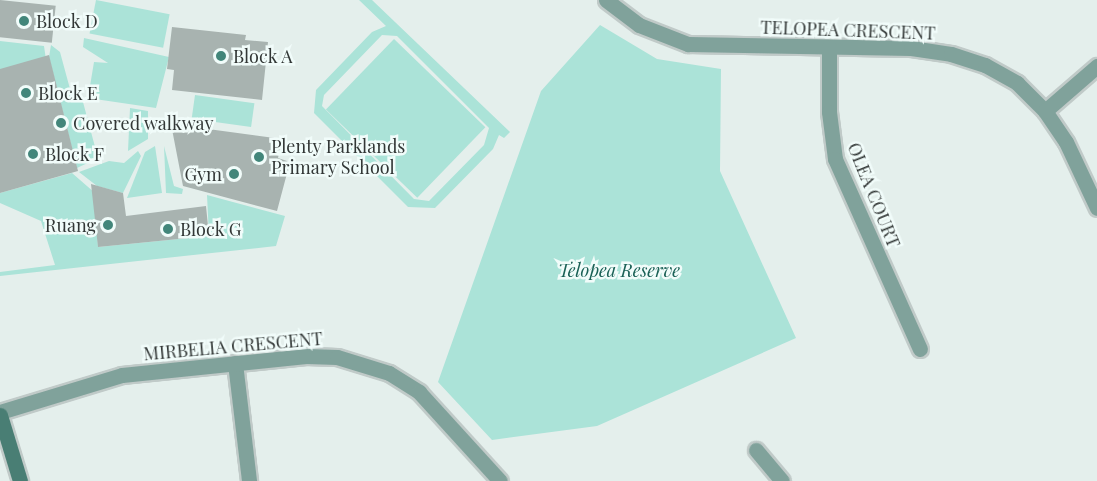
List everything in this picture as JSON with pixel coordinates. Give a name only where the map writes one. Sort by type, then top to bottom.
[{"type":"street","name":"TELOPEA CRESCENT","points":[[606,0],[639,25],[688,44],[932,50],[968,59],[1017,83],[1045,111],[1066,142],[1097,208]]},
{"type":"street","name":"OLEA COURT","points":[[829,47],[828,112],[835,159],[920,349]]},
{"type":"street","points":[[1045,111],[1097,66]]},
{"type":"street","name":"MIRBELIA CRESCENT","points":[[0,413],[110,377],[321,356],[352,360],[389,373],[434,406],[500,481]]},
{"type":"street","points":[[235,363],[249,481]]},
{"type":"street","points":[[0,413],[20,481]]},
{"type":"street","points":[[756,450],[782,481]]},
{"type":"green space","points":[[96,0],[170,14],[163,48],[90,33]]},
{"type":"green space","points":[[359,0],[372,0],[510,132],[504,138],[499,135],[493,149],[435,208],[408,207],[314,113],[316,90],[372,32],[386,26]],"holes":[[[382,35],[397,36],[489,128],[484,145],[429,201],[414,199],[322,106],[324,95]]]},
{"type":"green space","name":"Telopea Reserve","points":[[600,25],[657,59],[721,69],[720,171],[796,338],[597,426],[492,440],[438,382],[541,91]]},
{"type":"green space","points":[[84,38],[169,57],[156,108],[88,98],[94,62],[108,63],[83,47]]},
{"type":"green space","points":[[394,39],[485,127],[417,198],[326,109]]},
{"type":"green space","points":[[0,41],[44,46],[49,80],[0,69]]},
{"type":"green space","points":[[51,45],[60,52],[73,100],[83,102],[98,158],[77,168],[49,57]]},
{"type":"green space","points":[[195,95],[254,103],[251,127],[192,119]]},
{"type":"green space","points":[[130,108],[148,111],[148,139],[128,151]]},
{"type":"green space","points":[[155,146],[162,193],[127,198],[145,152]]},
{"type":"green space","points":[[164,146],[174,186],[183,189],[182,194],[166,193]]},
{"type":"green space","points":[[138,151],[141,156],[123,193],[97,186],[79,172],[109,161],[124,163]]},
{"type":"green space","points":[[72,173],[95,193],[98,247],[209,236],[207,195],[285,216],[276,246],[0,276],[0,272],[55,265],[41,221],[0,203],[0,193]]},
{"type":"building","name":"Block D","points":[[0,0],[56,6],[52,43],[0,37]]},
{"type":"building","name":"Block A","points":[[172,27],[246,35],[245,40],[268,42],[262,100],[172,90],[174,70],[167,69]]},
{"type":"building","points":[[49,55],[78,171],[0,193],[0,69]]},
{"type":"building","name":"Gym","points":[[171,124],[282,139],[278,158],[290,162],[277,211],[183,186]]},
{"type":"building","points":[[91,184],[123,193],[126,216],[206,206],[209,236],[98,247]]},
{"type":"place","name":"Block D","points":[[24,21]]},
{"type":"place","name":"Block A","points":[[221,56]]},
{"type":"place","name":"Block E","points":[[26,93]]},
{"type":"place","name":"Covered walkway","points":[[61,123]]},
{"type":"place","name":"Block F","points":[[33,154]]},
{"type":"place","name":"Plenty Parklands Primary School","points":[[259,157]]},
{"type":"place","name":"Gym","points":[[234,174]]},
{"type":"place","name":"Ruang","points":[[108,225]]},
{"type":"place","name":"Block G","points":[[168,229]]}]
